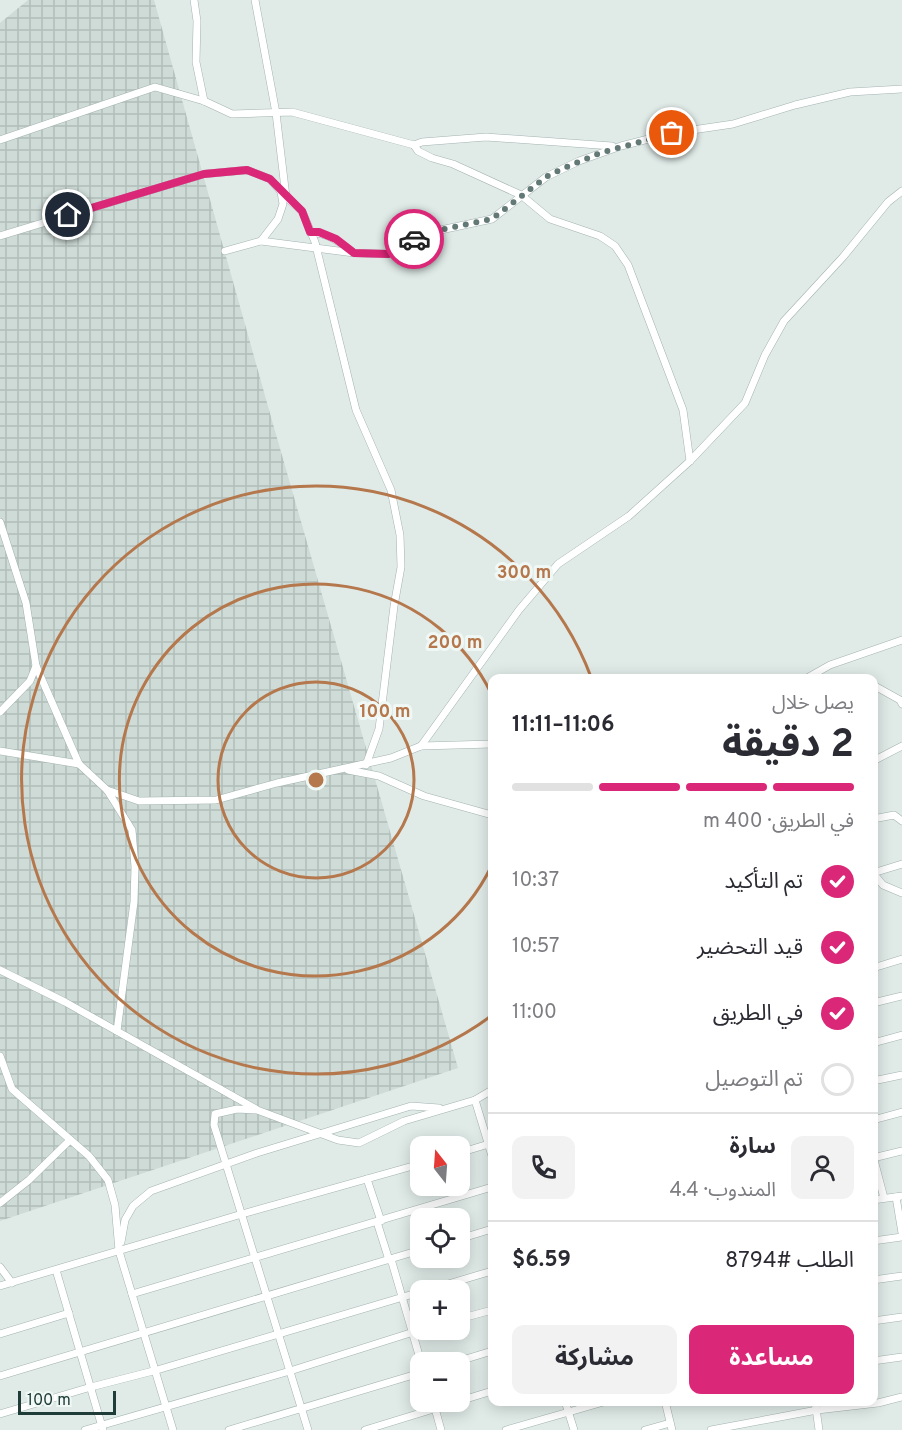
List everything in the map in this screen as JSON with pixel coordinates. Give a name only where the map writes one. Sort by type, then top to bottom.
[{"type":"street","points":[[194,0],[198,21],[196,62],[204,101]]},
{"type":"street","points":[[255,0],[276,113],[284,195],[279,219],[261,241]]},
{"type":"street","points":[[0,140],[155,87],[204,101],[232,114],[292,112],[414,145],[422,142],[486,137],[600,147],[621,146]]},
{"type":"street","points":[[225,251],[261,241],[354,253],[388,254],[422,234],[492,219],[546,177],[579,161],[621,146],[672,133],[733,124],[795,105],[850,92],[902,89]]},
{"type":"street","points":[[414,145],[418,151],[432,158],[453,164],[521,195],[550,219],[600,237],[615,246],[628,265],[683,410],[690,461]]},
{"type":"street","points":[[0,236],[204,174],[247,170],[270,179],[302,211],[316,248],[356,410],[392,490],[400,535],[401,567],[394,606],[380,729],[366,765]]},
{"type":"street","points":[[422,746],[519,610],[558,564],[629,516],[690,461],[745,403],[765,355],[784,321],[843,257],[888,202],[902,191]]},
{"type":"street","points":[[310,232],[319,232],[336,239],[354,253]]},
{"type":"street","points":[[0,522],[26,603],[36,666],[79,764],[107,790],[132,830],[135,867],[134,902],[117,1031]]},
{"type":"street","points":[[814,674],[830,665],[902,640]]},
{"type":"street","points":[[0,712],[30,681],[36,666]]},
{"type":"street","points":[[878,688],[900,700],[902,704]]},
{"type":"street","points":[[107,790],[139,801],[216,800],[277,783],[366,765],[422,746],[488,744]]},
{"type":"street","points":[[878,759],[902,746]]},
{"type":"street","points":[[0,751],[79,764]]},
{"type":"street","points":[[346,769],[379,776],[424,796],[488,814]]},
{"type":"street","points":[[878,818],[894,815],[902,821]]},
{"type":"street","points":[[878,871],[902,864]]},
{"type":"street","points":[[878,879],[883,885],[902,893]]},
{"type":"street","points":[[878,966],[902,959]]},
{"type":"street","points":[[0,970],[65,1002],[257,1110],[338,1140],[359,1143],[404,1121],[475,1100],[488,1092]]},
{"type":"street","points":[[878,1003],[902,996]]},
{"type":"street","points":[[878,1042],[902,1035]]},
{"type":"street","points":[[0,1056],[12,1089],[89,1156],[108,1180],[115,1205],[119,1251],[173,1430]]},
{"type":"street","points":[[878,1080],[902,1075]]},
{"type":"street","points":[[475,1100],[488,1138]]},
{"type":"street","points":[[119,1251],[125,1220],[133,1206],[151,1191],[226,1163],[411,1106],[449,1108]]},
{"type":"street","points":[[257,1110],[237,1109],[215,1114],[214,1125],[308,1430]]},
{"type":"street","points":[[878,1118],[902,1112]]},
{"type":"street","points":[[0,1203],[29,1180],[70,1140]]},
{"type":"street","points":[[470,1150],[488,1145]]},
{"type":"street","points":[[878,1157],[902,1151]]},
{"type":"street","points":[[0,1286],[410,1167]]},
{"type":"street","points":[[878,1176],[884,1198]]},
{"type":"street","points":[[367,1179],[410,1322]]},
{"type":"street","points":[[132,1294],[488,1188]]},
{"type":"street","points":[[878,1199],[899,1196],[902,1235],[878,1240]]},
{"type":"street","points":[[470,1236],[488,1230]]},
{"type":"street","points":[[0,1376],[410,1253]]},
{"type":"street","points":[[0,1267],[12,1283]]},
{"type":"street","points":[[56,1270],[103,1427]]},
{"type":"street","points":[[462,1280],[488,1272]]},
{"type":"street","points":[[878,1279],[902,1276]]},
{"type":"street","points":[[0,1414],[91,1387],[157,1371],[410,1295]]},
{"type":"street","points":[[470,1316],[488,1311]]},
{"type":"street","points":[[0,1334],[69,1313]]},
{"type":"street","points":[[878,1320],[902,1317]]},
{"type":"street","points":[[85,1430],[103,1427],[410,1333]]},
{"type":"street","points":[[470,1358],[488,1352]]},
{"type":"street","points":[[878,1360],[902,1357]]},
{"type":"street","points":[[229,1430],[410,1376]]},
{"type":"street","points":[[470,1396],[488,1392]]},
{"type":"street","points":[[878,1403],[902,1397]]},
{"type":"street","points":[[566,1406],[574,1430]]},
{"type":"street","points":[[506,1430],[589,1406]]},
{"type":"street","points":[[645,1430],[671,1426],[666,1406]]},
{"type":"street","points":[[816,1406],[819,1430]]},
{"type":"street","points":[[711,1430],[817,1410],[852,1406]]},
{"type":"street","points":[[365,1430],[415,1412]]},
{"type":"street","points":[[436,1412],[441,1430]]},
{"type":"shaded area","points":[[28,0],[154,0],[458,1068],[0,1221],[0,23]]},
{"type":"way so far","points":[[414,239],[422,234],[492,219],[546,177],[562,169],[621,146],[672,133]]},
{"type":"route","points":[[68,215],[204,174],[247,170],[270,179],[302,211],[310,232],[319,232],[336,239],[354,253],[388,254],[414,239]]}]
